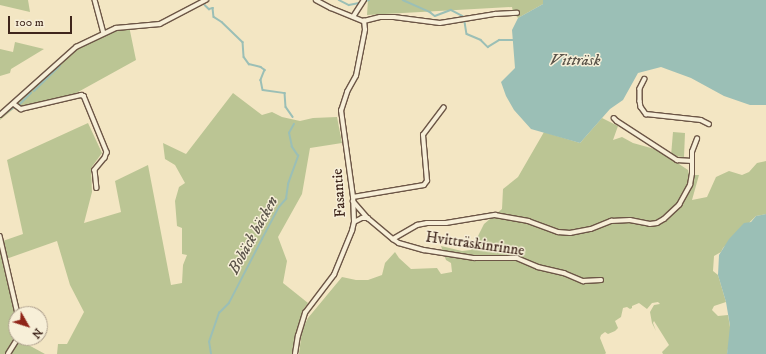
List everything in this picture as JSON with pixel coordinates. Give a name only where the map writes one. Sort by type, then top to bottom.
[{"type":"street","points":[[95,0],[104,33]]},
{"type":"street","points":[[0,115],[14,104],[69,52],[116,28],[160,24],[206,0]]},
{"type":"street","points":[[316,0],[323,2],[331,8],[364,21],[380,17],[440,23],[495,14],[517,13]]},
{"type":"street","points":[[354,17],[364,0]]},
{"type":"street","name":"Fasantie","points":[[295,354],[298,336],[305,313],[338,269],[354,222],[353,199],[341,112],[347,92],[356,76],[365,30],[364,21]]},
{"type":"street","points":[[645,79],[640,90],[640,101],[641,107],[646,114],[701,120],[709,124]]},
{"type":"street","points":[[14,104],[21,109],[81,95],[84,96],[107,152],[105,158],[95,170],[97,188]]},
{"type":"street","points":[[353,199],[424,185],[426,181],[423,135],[443,108]]},
{"type":"street","points":[[614,118],[677,160],[692,161]]},
{"type":"street","points":[[393,239],[416,225],[427,223],[446,223],[495,215],[528,221],[558,232],[570,233],[591,229],[615,220],[657,223],[672,212],[682,200],[690,185],[692,152],[698,139]]},
{"type":"street","name":"Hvitträskinrinne","points":[[353,199],[368,218],[399,243],[424,250],[474,258],[517,258],[538,267],[564,273],[583,281],[601,280]]},
{"type":"street","points":[[354,222],[362,218],[368,218]]},
{"type":"street","points":[[0,236],[16,306]]},
{"type":"green space","points":[[0,0],[28,0],[30,12],[0,5]]},
{"type":"green space","points":[[368,0],[543,0],[543,4],[518,18],[513,12],[512,7],[367,15]]},
{"type":"green space","points":[[129,26],[136,60],[69,97],[21,109],[17,106],[0,120],[0,115],[69,52],[104,33]]},
{"type":"green space","points":[[15,42],[44,49],[11,69],[10,73],[0,76],[0,49],[13,52]]},
{"type":"green space","points":[[233,93],[262,115],[272,112],[282,117],[300,121],[313,118],[337,117],[342,143],[310,148],[302,194],[278,237],[287,261],[283,283],[308,303],[303,310],[295,336],[292,354],[57,354],[58,344],[67,344],[84,312],[70,285],[57,241],[6,259],[16,306],[8,306],[8,346],[30,346],[45,354],[0,354],[0,242],[23,234],[7,160],[88,123],[102,153],[91,168],[92,192],[84,223],[121,212],[115,181],[148,165],[171,285],[182,283],[183,265],[187,255],[182,254],[182,228],[177,226],[175,201],[179,187],[185,183],[175,165],[165,159],[163,143],[186,154]]},
{"type":"green space","points":[[602,118],[618,126],[613,140],[622,137],[633,143],[658,150],[688,170],[689,175],[699,175],[692,200],[707,197],[716,177],[729,171],[742,175],[749,172],[757,163],[766,161],[766,214],[756,216],[723,248],[721,252],[714,256],[713,271],[718,275],[726,302],[714,306],[712,310],[718,316],[728,315],[731,333],[727,354],[663,354],[662,352],[669,345],[654,321],[653,323],[656,331],[652,323],[650,312],[654,305],[660,304],[658,302],[652,303],[647,309],[639,303],[632,306],[630,309],[627,307],[623,308],[621,317],[615,321],[618,328],[608,334],[605,332],[601,335],[600,338],[606,353],[605,354],[299,354],[302,330],[308,318],[342,277],[356,280],[368,280],[382,275],[385,263],[395,252],[411,269],[437,268],[441,274],[452,272],[451,263],[446,260],[441,246],[462,251],[471,250],[484,224],[502,209],[503,189],[518,177],[544,132],[580,143]]},
{"type":"green space","points":[[673,132],[685,133],[684,157],[671,156]]},
{"type":"water","name":"Vitträsk","points":[[543,0],[766,0],[766,105],[750,105],[724,96],[691,78],[661,67],[638,73],[623,100],[610,109],[580,143],[531,129],[514,110],[506,96],[501,82],[515,68],[512,30],[518,18],[543,4]]},
{"type":"water","points":[[766,214],[766,354],[727,354],[730,326],[726,302],[718,275],[719,255],[729,239],[744,223],[751,222],[756,216]]},
{"type":"waterway","name":"Bobäck bäcken","points":[[339,0],[349,5],[359,3]]},
{"type":"waterway","name":"Bobäck bäcken","points":[[403,0],[430,12],[435,16],[451,10],[463,16]]},
{"type":"waterway","name":"Bobäck bäcken","points":[[205,5],[209,9],[213,8],[214,17],[222,22],[243,42],[244,57],[249,64],[261,67],[265,70],[261,80],[263,90],[285,93],[286,107],[293,117]]},
{"type":"waterway","name":"Bobäck bäcken","points":[[465,22],[467,34],[481,40],[488,47],[499,40],[513,40]]},
{"type":"waterway","points":[[34,91],[60,66]]},
{"type":"waterway","points":[[19,105],[31,93]]},
{"type":"waterway","points":[[0,117],[13,108]]},
{"type":"waterway","name":"Bobäck bäcken","points":[[211,354],[209,342],[219,313],[229,303],[279,207],[286,199],[288,184],[298,156],[292,147],[289,133],[294,124]]}]
